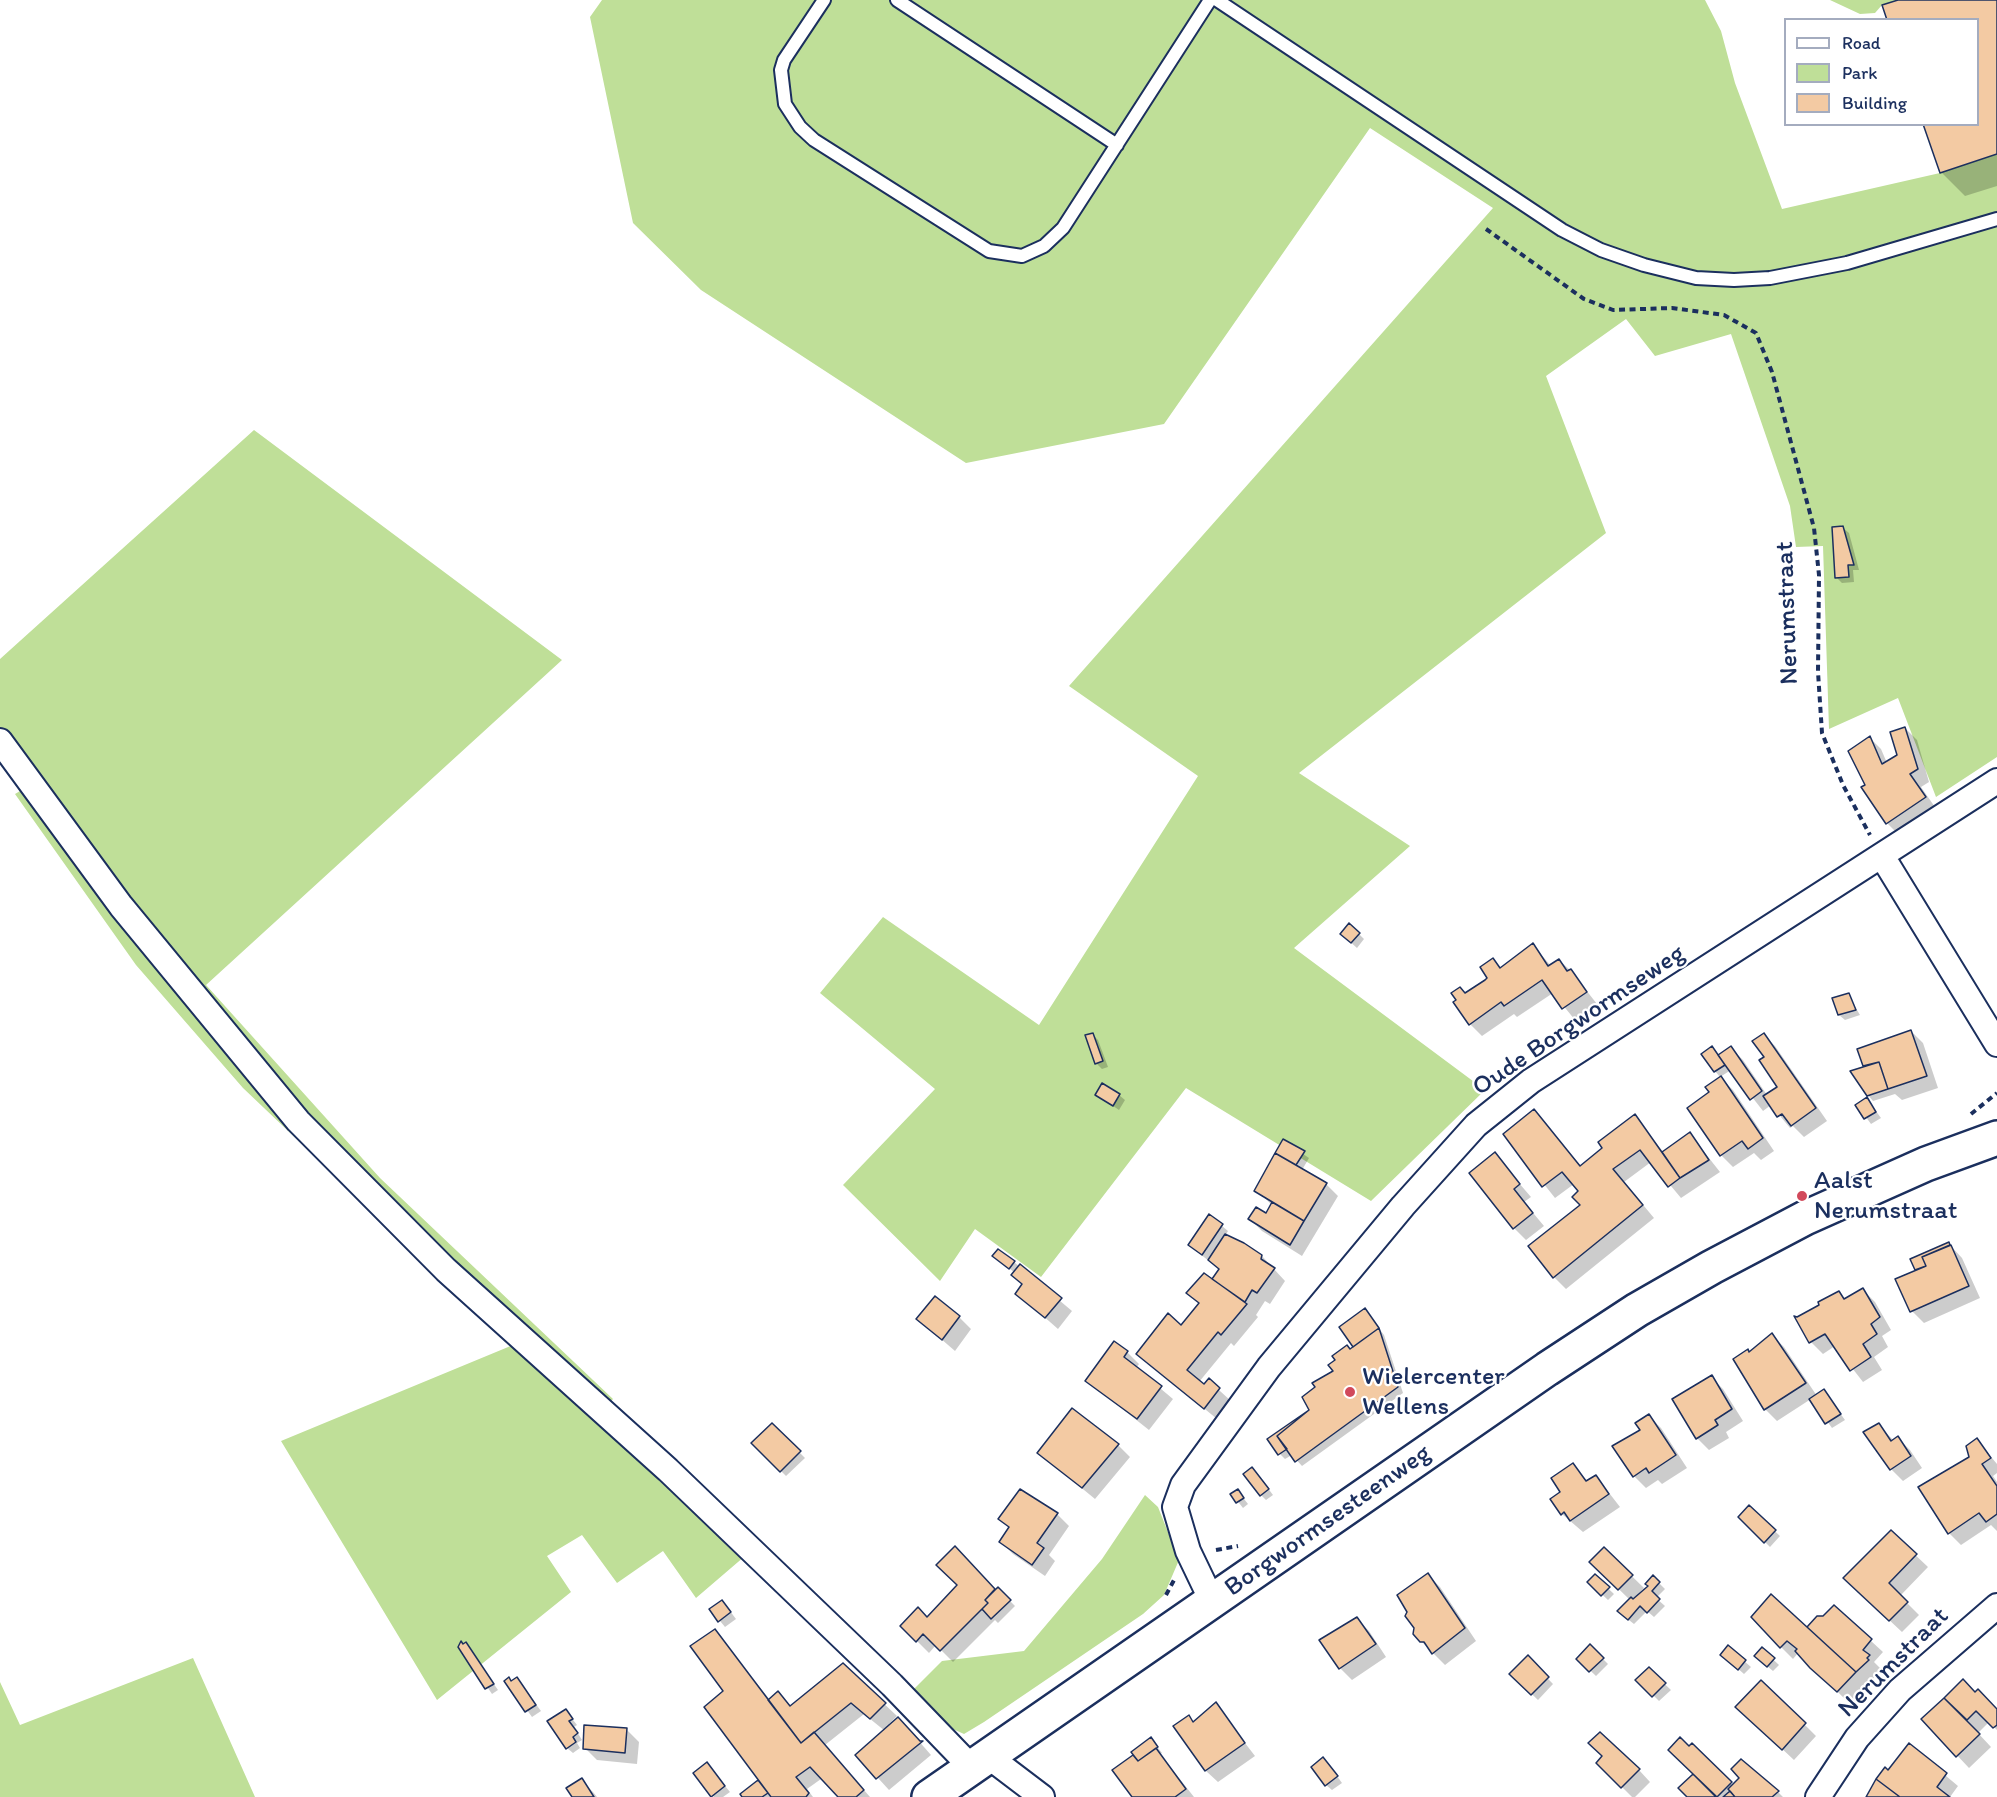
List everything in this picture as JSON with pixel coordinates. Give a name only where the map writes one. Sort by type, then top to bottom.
[{"type":"main road","name":"Borgwormsesteenweg","points":[[929,1797],[1547,1369],[1638,1310],[1712,1267],[1805,1218],[1926,1164],[1997,1138]]},
{"type":"street","points":[[0,741],[121,906],[298,1121],[446,1270],[668,1470],[892,1685],[980,1762],[1042,1797]]},
{"type":"street","name":"Oude Borgwormseweg","points":[[1212,1601],[1192,1563],[1175,1507],[1183,1485],[1269,1367],[1403,1206],[1476,1125],[1531,1081],[1997,782]]},
{"type":"street","points":[[1882,856],[1997,1044]]},
{"type":"street","name":"Nerumstraat","points":[[1818,1797],[1857,1738],[1900,1690],[1997,1606]]},
{"type":"lane","points":[[824,0],[784,60],[781,70],[783,93],[792,116],[814,140],[989,251],[1022,256],[1033,253],[1052,240],[1063,228],[1210,0]]},
{"type":"lane","points":[[897,0],[1117,145]]},
{"type":"lane","points":[[1217,0],[1562,230],[1601,250],[1644,265],[1696,278],[1734,280],[1770,278],[1847,263],[1997,219]]},
{"type":"path","name":"Nerumstraat","points":[[1486,229],[1584,299],[1613,310],[1672,308],[1724,315],[1756,333],[1772,372],[1814,528],[1819,575],[1818,672],[1822,733],[1843,785],[1882,856]]},
{"type":"green space","points":[[602,0],[1705,0],[1721,31],[1735,83],[1782,209],[1940,173],[1997,154],[1997,757],[1936,797],[1898,698],[1829,729],[1823,546],[1796,547],[1790,506],[1731,334],[1655,356],[1626,319],[1546,376],[1606,533],[1299,773],[1410,846],[1294,948],[1485,1090],[1371,1201],[1186,1088],[1041,1277],[975,1229],[940,1281],[843,1185],[935,1089],[820,993],[883,917],[1039,1025],[1198,776],[1069,686],[1493,208],[1370,128],[1164,424],[966,463],[701,290],[633,223],[590,17]]},
{"type":"green space","points":[[1830,0],[1898,0],[1882,5],[1875,13],[1860,14]]},
{"type":"green space","points":[[254,430],[562,660],[206,985],[380,1178],[613,1399],[599,1415],[745,1556],[696,1598],[663,1551],[617,1583],[582,1535],[547,1556],[571,1592],[437,1700],[281,1441],[513,1345],[243,1088],[136,965],[15,794],[32,784],[6,747],[0,729],[0,659]]},
{"type":"green space","points":[[1145,1495],[1158,1507],[1179,1560],[1164,1595],[1143,1614],[964,1734],[944,1725],[914,1689],[942,1661],[1024,1651],[1102,1559]]},
{"type":"green space","points":[[193,1658],[255,1797],[0,1797],[0,1682],[20,1725]]},
{"type":"building","points":[[1898,0],[1997,0],[1997,154],[1940,173],[1924,126],[1979,126],[1979,18],[1886,18],[1882,5]]},
{"type":"building","points":[[1843,526],[1854,565],[1848,565],[1849,577],[1835,578],[1832,527]]},
{"type":"building","points":[[1905,727],[1918,769],[1910,774],[1926,797],[1886,824],[1861,787],[1865,785],[1848,751],[1870,736],[1882,764],[1897,755],[1890,732]]},
{"type":"building","points":[[1349,923],[1360,933],[1351,943],[1340,934]]},
{"type":"building","points":[[1533,943],[1548,966],[1559,959],[1567,971],[1571,969],[1587,992],[1562,1009],[1542,980],[1504,1006],[1501,1002],[1469,1025],[1453,1002],[1456,1000],[1451,993],[1460,987],[1465,993],[1485,980],[1487,978],[1480,967],[1493,958],[1500,968]]},
{"type":"building","points":[[1849,993],[1856,1010],[1838,1015],[1832,998]]},
{"type":"building","points":[[1911,1030],[1927,1076],[1888,1089],[1879,1062],[1863,1066],[1857,1049]]},
{"type":"building","points":[[1093,1033],[1103,1061],[1095,1064],[1085,1035]]},
{"type":"building","points":[[1764,1033],[1816,1108],[1791,1126],[1782,1114],[1777,1117],[1763,1096],[1777,1087],[1759,1060],[1764,1057],[1752,1041]]},
{"type":"building","points":[[1712,1046],[1725,1065],[1714,1072],[1701,1054]]},
{"type":"building","points":[[1731,1046],[1762,1091],[1750,1100],[1718,1055]]},
{"type":"building","points":[[1879,1062],[1888,1089],[1867,1096],[1850,1071]]},
{"type":"building","points":[[1721,1076],[1763,1138],[1748,1149],[1742,1141],[1720,1156],[1687,1108],[1709,1092],[1705,1087]]},
{"type":"building","points":[[1102,1083],[1120,1094],[1113,1106],[1095,1095]]},
{"type":"building","points":[[1867,1097],[1876,1112],[1864,1119],[1855,1105]]},
{"type":"building","points":[[1534,1109],[1580,1166],[1602,1148],[1598,1142],[1635,1114],[1680,1178],[1668,1187],[1640,1150],[1613,1169],[1643,1205],[1553,1278],[1528,1246],[1580,1205],[1572,1197],[1578,1191],[1562,1172],[1542,1187],[1503,1134]]},
{"type":"building","points":[[1690,1132],[1709,1160],[1680,1178],[1662,1152]]},
{"type":"building","points":[[1283,1139],[1305,1151],[1296,1165],[1275,1153]]},
{"type":"building","points":[[1495,1152],[1520,1184],[1514,1189],[1533,1213],[1513,1229],[1469,1173]]},
{"type":"building","points":[[1275,1153],[1327,1183],[1304,1221],[1254,1191]]},
{"type":"building","points":[[1272,1202],[1304,1221],[1290,1245],[1248,1219],[1256,1207],[1266,1213]]},
{"type":"building","points":[[1209,1214],[1223,1224],[1202,1255],[1188,1245]]},
{"type":"building","points":[[1225,1234],[1262,1255],[1261,1259],[1275,1268],[1257,1293],[1252,1290],[1245,1302],[1212,1279],[1219,1269],[1208,1260]]},
{"type":"building","points":[[1949,1242],[1950,1245],[1922,1257],[1926,1266],[1915,1270],[1910,1259]]},
{"type":"building","points":[[1951,1245],[1969,1286],[1910,1312],[1895,1279],[1926,1266],[1922,1257]]},
{"type":"building","points":[[998,1249],[1015,1261],[1009,1269],[992,1256]]},
{"type":"building","points":[[1020,1264],[1062,1298],[1045,1318],[1015,1294],[1022,1284],[1011,1275]]},
{"type":"building","points":[[1204,1273],[1247,1304],[1221,1335],[1218,1332],[1187,1370],[1204,1384],[1209,1378],[1220,1388],[1204,1409],[1136,1354],[1168,1313],[1181,1325],[1199,1303],[1186,1293]]},
{"type":"building","points":[[1863,1288],[1880,1317],[1871,1324],[1877,1334],[1863,1344],[1871,1357],[1850,1371],[1825,1334],[1809,1343],[1794,1316],[1797,1317],[1819,1305],[1818,1302],[1839,1291],[1844,1299]]},
{"type":"building","points":[[935,1296],[960,1316],[942,1340],[916,1319]]},
{"type":"building","points":[[1365,1308],[1379,1328],[1353,1347],[1339,1327]]},
{"type":"building","name":"Wielercenter Wellens","points":[[1379,1328],[1398,1387],[1295,1462],[1277,1436],[1309,1410],[1302,1397],[1315,1387],[1312,1383],[1333,1371],[1328,1365],[1335,1360],[1332,1356],[1347,1345],[1350,1349]]},
{"type":"building","points":[[1772,1333],[1806,1383],[1764,1410],[1733,1359],[1748,1349],[1749,1352]]},
{"type":"building","points":[[1114,1341],[1128,1351],[1124,1357],[1162,1386],[1137,1419],[1085,1381]]},
{"type":"building","points":[[1712,1375],[1732,1409],[1715,1420],[1718,1425],[1696,1439],[1672,1399]]},
{"type":"building","points":[[1824,1389],[1841,1414],[1825,1424],[1809,1399]]},
{"type":"building","points":[[1072,1408],[1119,1444],[1082,1488],[1037,1453]]},
{"type":"building","points":[[1309,1410],[1277,1436],[1287,1449],[1278,1455],[1267,1439]]},
{"type":"building","points":[[1649,1414],[1676,1455],[1649,1473],[1646,1468],[1633,1477],[1612,1446],[1640,1430],[1635,1423]]},
{"type":"building","points":[[772,1423],[801,1451],[780,1472],[751,1443]]},
{"type":"building","points":[[1879,1423],[1891,1441],[1898,1436],[1911,1456],[1890,1470],[1863,1432]]},
{"type":"building","points":[[1977,1438],[1991,1458],[1982,1464],[1997,1486],[1997,1514],[1986,1522],[1979,1513],[1948,1534],[1918,1487],[1969,1457],[1966,1446]]},
{"type":"building","points":[[1573,1463],[1586,1481],[1596,1475],[1609,1494],[1570,1521],[1564,1512],[1561,1515],[1550,1499],[1560,1492],[1551,1478]]},
{"type":"building","points":[[1252,1467],[1269,1489],[1260,1496],[1243,1474]]},
{"type":"building","points":[[1020,1489],[1058,1513],[1037,1543],[1044,1548],[1032,1565],[999,1542],[1009,1527],[998,1519]]},
{"type":"building","points":[[1238,1489],[1244,1498],[1236,1503],[1230,1494]]},
{"type":"building","points":[[1749,1505],[1776,1530],[1764,1543],[1738,1517]]},
{"type":"building","points":[[1891,1530],[1917,1554],[1889,1583],[1908,1602],[1889,1621],[1843,1578]]},
{"type":"building","points":[[955,1546],[995,1589],[985,1600],[988,1603],[940,1651],[923,1634],[916,1642],[900,1626],[918,1607],[927,1617],[957,1585],[936,1565]]},
{"type":"building","points":[[1604,1547],[1633,1575],[1618,1590],[1589,1562]]},
{"type":"building","points":[[1428,1573],[1465,1628],[1432,1654],[1424,1642],[1420,1642],[1413,1634],[1414,1628],[1405,1616],[1407,1612],[1397,1595]]},
{"type":"building","points":[[1595,1574],[1610,1587],[1601,1596],[1587,1582]]},
{"type":"building","points":[[1653,1575],[1660,1582],[1652,1591],[1660,1599],[1647,1613],[1640,1606],[1628,1620],[1617,1611],[1631,1597],[1633,1599],[1648,1586],[1645,1584]]},
{"type":"building","points":[[998,1587],[1011,1600],[991,1619],[982,1609],[988,1603],[985,1600]]},
{"type":"building","points":[[1771,1594],[1856,1672],[1837,1692],[1810,1668],[1795,1651],[1797,1649],[1787,1641],[1780,1648],[1751,1617]]},
{"type":"building","points":[[722,1600],[731,1612],[718,1622],[709,1609]]},
{"type":"building","points":[[1834,1605],[1872,1639],[1863,1650],[1870,1655],[1867,1658],[1869,1660],[1856,1672],[1807,1627],[1817,1616],[1823,1616]]},
{"type":"building","points":[[1357,1617],[1376,1644],[1339,1669],[1319,1640]]},
{"type":"building","points":[[715,1629],[801,1743],[814,1732],[864,1790],[856,1797],[838,1797],[810,1767],[796,1777],[809,1793],[806,1797],[771,1797],[704,1707],[723,1691],[690,1646]]},
{"type":"building","points":[[461,1641],[463,1644],[466,1642],[494,1684],[485,1689],[458,1647]]},
{"type":"building","points":[[1590,1644],[1604,1658],[1589,1672],[1576,1659]]},
{"type":"building","points":[[1728,1645],[1746,1660],[1738,1670],[1720,1655]]},
{"type":"building","points":[[1762,1647],[1775,1658],[1767,1667],[1754,1656]]},
{"type":"building","points":[[1528,1655],[1549,1677],[1531,1695],[1509,1674]]},
{"type":"building","points":[[843,1663],[886,1703],[870,1719],[851,1703],[801,1743],[768,1700],[778,1691],[790,1706]]},
{"type":"building","points":[[1649,1667],[1666,1683],[1652,1697],[1635,1680]]},
{"type":"building","points":[[509,1677],[511,1681],[517,1677],[536,1705],[525,1712],[504,1681]]},
{"type":"building","points":[[1963,1679],[1975,1692],[1978,1689],[1997,1709],[1997,1725],[1993,1728],[1976,1711],[1967,1720],[1944,1698]]},
{"type":"building","points":[[1761,1680],[1806,1723],[1782,1750],[1735,1707]]},
{"type":"building","points":[[1944,1698],[1980,1734],[1956,1757],[1921,1719]]},
{"type":"building","points":[[1216,1702],[1245,1743],[1205,1771],[1173,1726],[1189,1715],[1193,1722]]},
{"type":"building","points":[[566,1709],[573,1719],[569,1721],[578,1733],[573,1737],[576,1742],[566,1749],[547,1721]]},
{"type":"building","points":[[898,1717],[920,1741],[923,1741],[876,1779],[855,1755]]},
{"type":"building","points":[[584,1725],[627,1728],[625,1753],[583,1749]]},
{"type":"building","points":[[1600,1732],[1640,1769],[1621,1788],[1596,1763],[1602,1756],[1588,1743]]},
{"type":"building","points":[[1151,1737],[1158,1747],[1138,1761],[1131,1752]]},
{"type":"building","points":[[1680,1737],[1689,1746],[1692,1743],[1732,1782],[1717,1797],[1668,1750]]},
{"type":"building","points":[[1909,1743],[1947,1773],[1937,1787],[1950,1797],[1900,1797],[1876,1779],[1885,1767],[1888,1770]]},
{"type":"building","points":[[1156,1748],[1186,1789],[1175,1797],[1132,1797],[1112,1770],[1133,1755],[1138,1761]]},
{"type":"building","points":[[1323,1757],[1338,1776],[1325,1786],[1311,1767]]},
{"type":"building","points":[[1741,1759],[1779,1791],[1772,1797],[1735,1797],[1728,1789],[1739,1778],[1731,1769]]},
{"type":"building","points":[[707,1762],[725,1786],[711,1797],[693,1773]]},
{"type":"building","points":[[1693,1774],[1716,1797],[1687,1797],[1678,1788]]},
{"type":"building","points":[[582,1778],[594,1797],[572,1797],[566,1788]]},
{"type":"building","points":[[1876,1779],[1900,1797],[1866,1797]]},
{"type":"building","points":[[758,1780],[768,1793],[762,1797],[742,1797],[740,1794]]},
{"type":"building","points":[[1730,1791],[1735,1797],[1723,1797]]},
{"type":"place","name":"Aalst Nerumstraat","points":[[1802,1196]]},
{"type":"place","name":"Wielercenter Wellens","points":[[1350,1392]]}]
